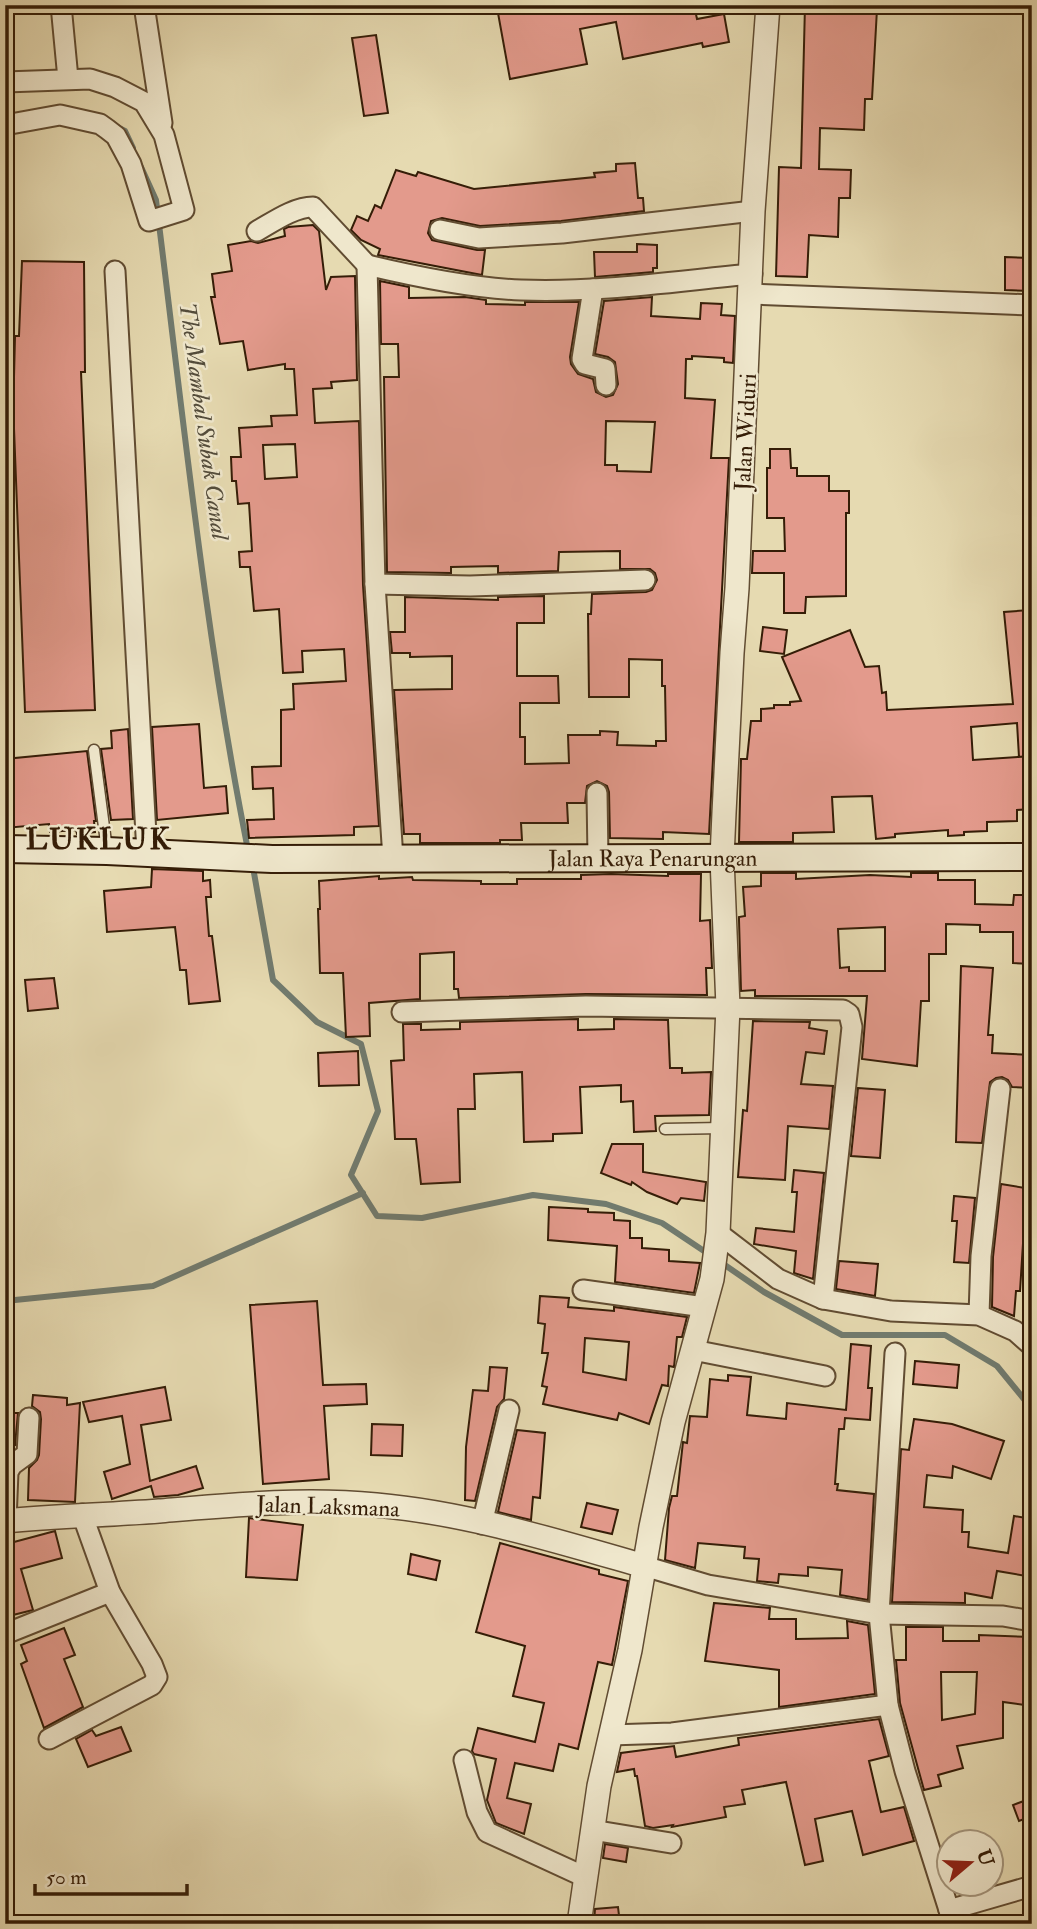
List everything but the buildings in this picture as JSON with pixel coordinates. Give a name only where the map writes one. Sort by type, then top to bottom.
[{"type":"main road","name":"Jalan Raya Penarungan","points":[[5,849],[107,850],[258,859],[1032,858]]},
{"type":"street","points":[[61,5],[68,79]]},
{"type":"street","points":[[5,125],[60,115],[100,124],[116,136],[131,164],[149,221],[184,210],[164,135],[144,5]]},
{"type":"street","name":"Jalan Widuri","points":[[579,1924],[592,1830],[610,1735],[630,1650],[673,1422],[712,1279],[717,1238],[728,1007],[722,858],[754,211],[768,5]]},
{"type":"street","points":[[5,82],[90,79],[116,87],[134,96],[150,109],[164,135]]},
{"type":"street","points":[[257,231],[286,215],[313,207],[367,265],[411,276],[497,288],[593,289],[752,284],[1032,305]]},
{"type":"street","points":[[440,230],[479,238],[562,233],[754,211]]},
{"type":"street","points":[[367,265],[375,583],[393,859]]},
{"type":"street","points":[[115,271],[146,853]]},
{"type":"street","points":[[593,289],[582,359],[585,364],[605,369],[606,385]]},
{"type":"street","points":[[375,583],[470,586],[645,580]]},
{"type":"street","points":[[597,793],[598,858]]},
{"type":"street","points":[[402,1012],[586,1006],[834,1009],[849,1014],[851,1020],[822,1299]]},
{"type":"street","points":[[979,1315],[981,1256],[1000,1089]]},
{"type":"street","points":[[717,1238],[778,1279],[822,1299],[891,1311],[979,1315],[1015,1331],[1032,1346]]},
{"type":"street","points":[[583,1290],[704,1307]]},
{"type":"street","points":[[693,1350],[825,1376]]},
{"type":"street","points":[[895,1353],[879,1614],[888,1705],[905,1771],[951,1917],[1032,1886]]},
{"type":"street","points":[[482,1524],[509,1410]]},
{"type":"street","points":[[6,1521],[8,1472],[12,1465],[27,1454],[29,1418]]},
{"type":"street","name":"Jalan Laksmana","points":[[6,1521],[246,1504],[333,1502],[423,1511],[555,1540],[644,1566]]},
{"type":"street","points":[[49,1739],[156,1680],[157,1673],[110,1592],[82,1514]]},
{"type":"street","points":[[644,1566],[708,1585],[879,1614],[1003,1616],[1032,1621]]},
{"type":"street","points":[[5,1634],[110,1592]]},
{"type":"street","points":[[610,1735],[672,1733],[888,1705]]},
{"type":"street","points":[[464,1760],[477,1812],[486,1832],[585,1877]]},
{"type":"street","points":[[592,1830],[671,1843]]},
{"type":"lane","points":[[94,750],[107,850]]},
{"type":"lane","points":[[665,1129],[722,1128]]},
{"type":"waterway","name":"The Mambal Subak Canal","points":[[117,127],[125,131],[133,148]]},
{"type":"waterway","name":"The Mambal Subak Canal","points":[[141,167],[156,200],[207,604],[247,845]]},
{"type":"waterway","name":"The Mambal Subak Canal","points":[[254,873],[273,980],[317,1022],[361,1044],[378,1111],[351,1175],[377,1216],[422,1218],[533,1195],[606,1204],[662,1223],[710,1255]]},
{"type":"waterway","points":[[5,1301],[153,1286],[363,1193]]},
{"type":"waterway","name":"The Mambal Subak Canal","points":[[719,1261],[764,1292],[842,1335],[945,1335],[997,1366],[1032,1409]]},
{"type":"district","name":"LUKLUK","points":[[99,839]]}]
